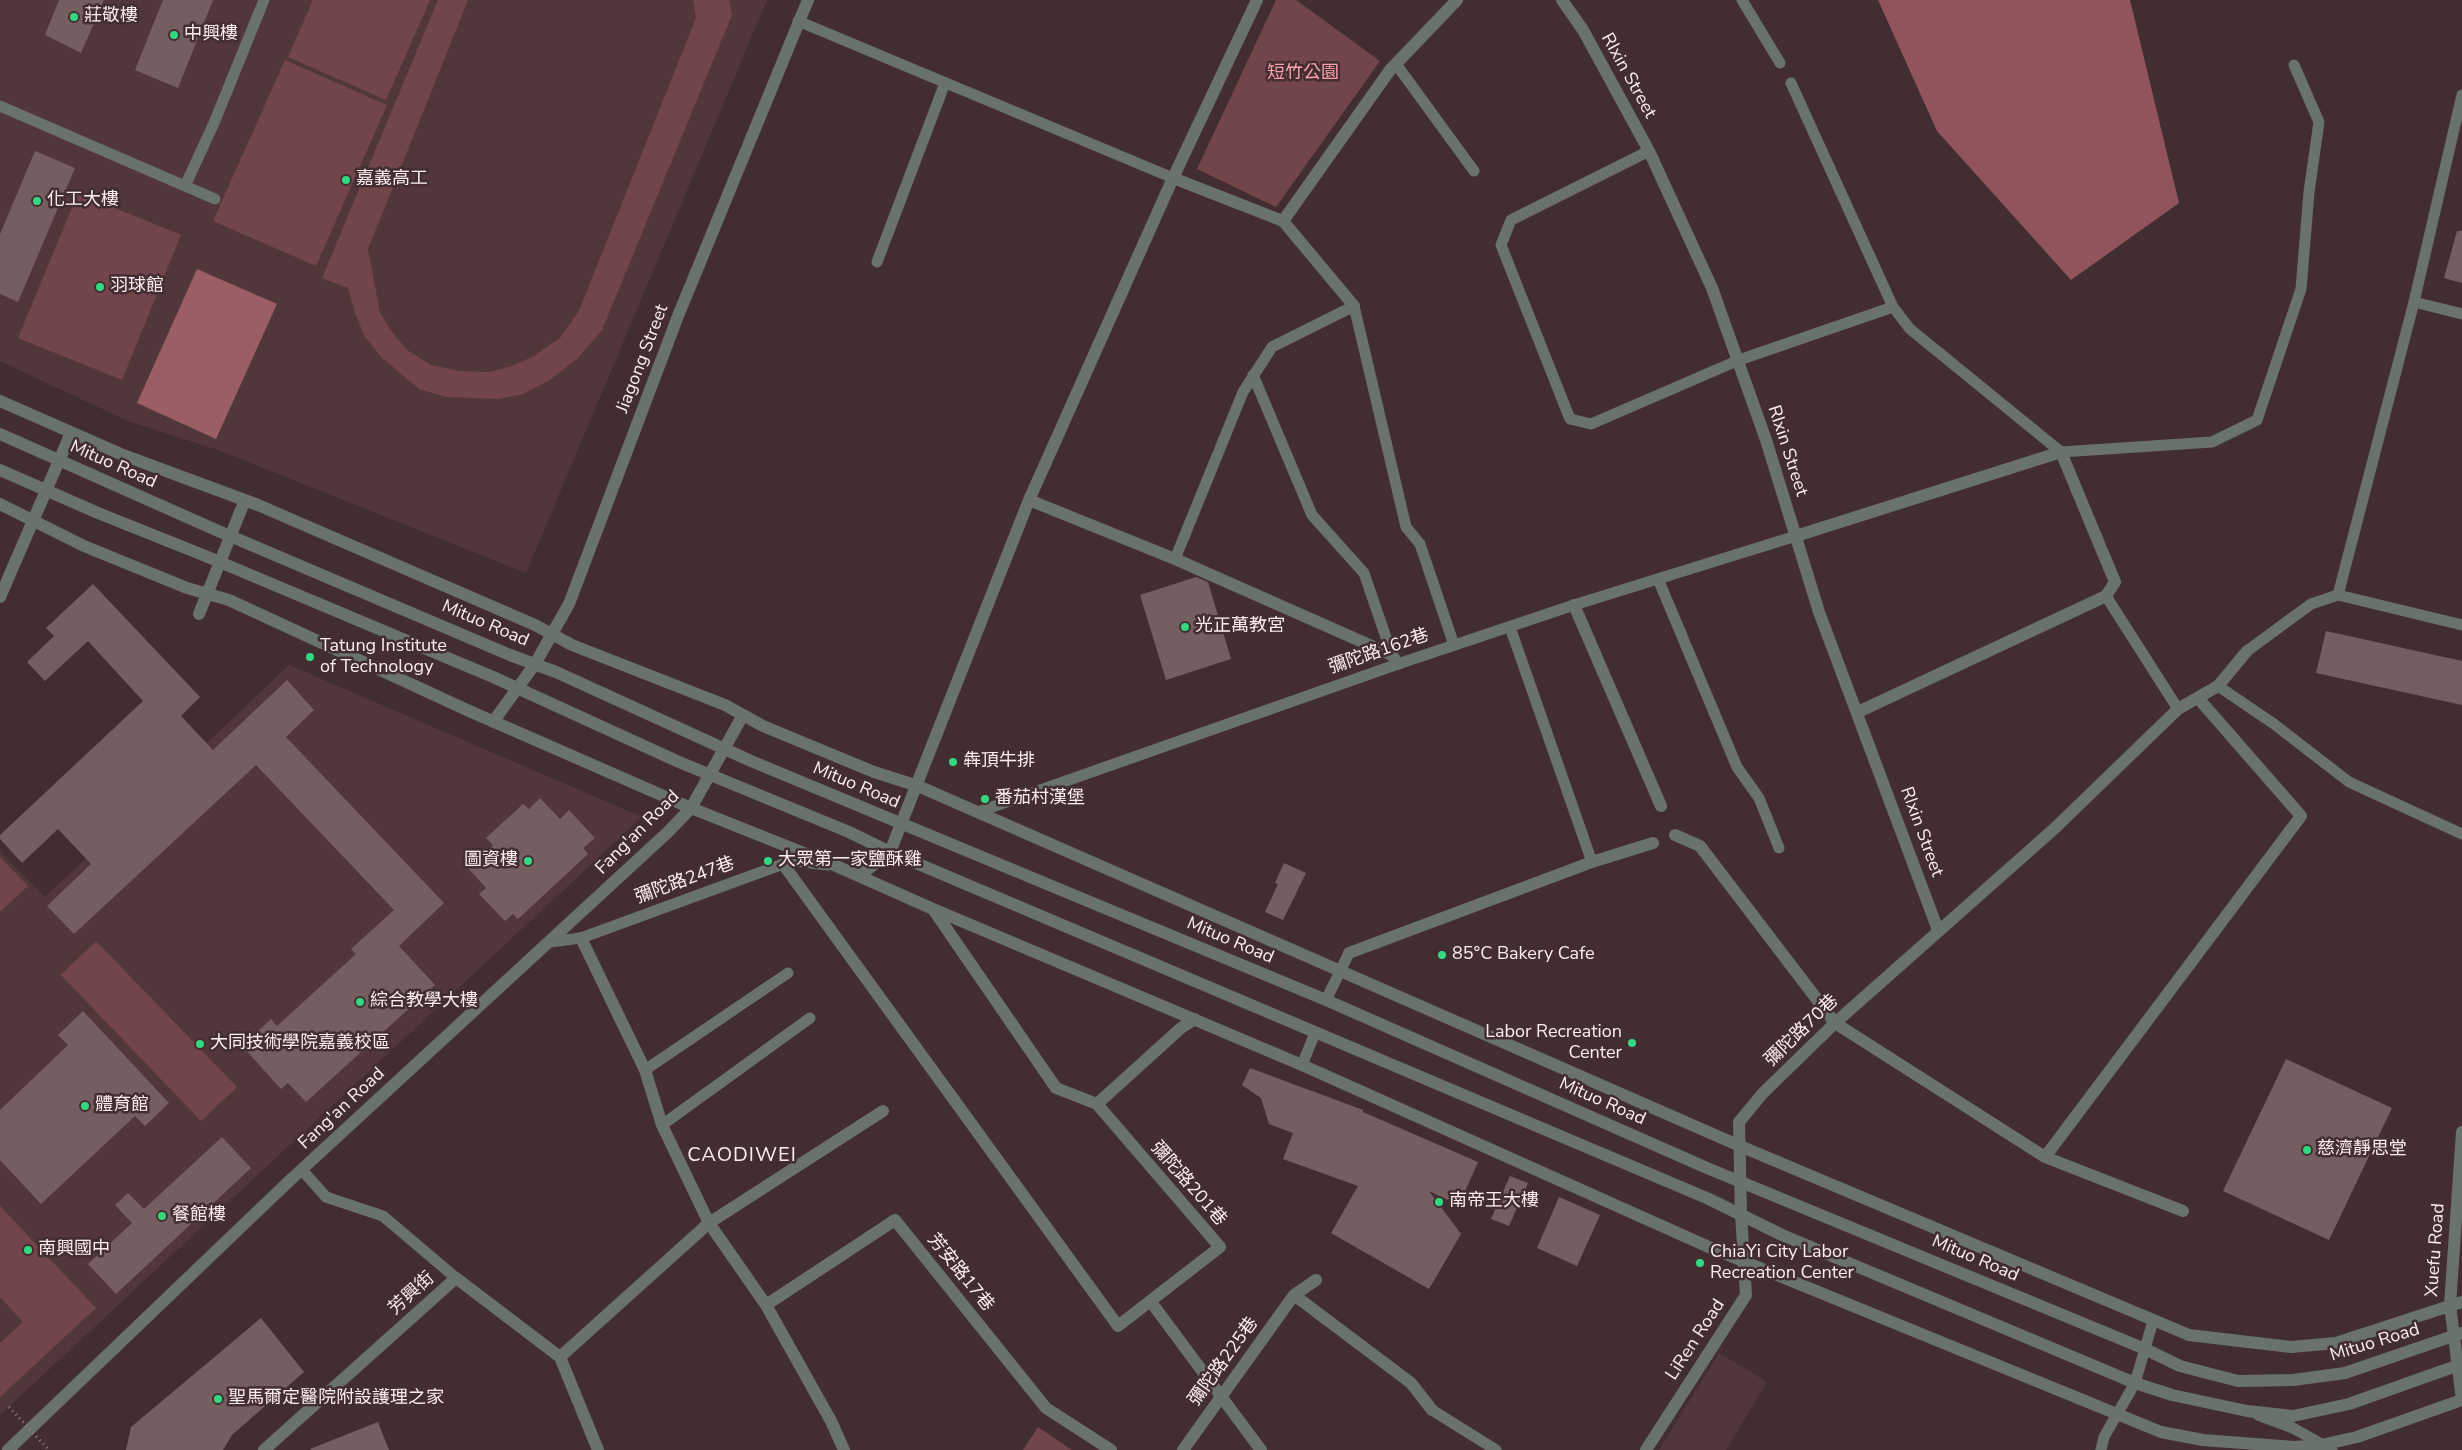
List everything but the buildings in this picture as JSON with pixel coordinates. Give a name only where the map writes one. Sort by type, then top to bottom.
[{"type":"street","name":"Jiagong Street","points":[[494,722],[535,664],[568,604],[678,316],[808,0]]},
{"type":"street","points":[[859,876],[890,852],[918,786],[1029,500],[1173,178],[1257,0]]},
{"type":"street","points":[[1283,221],[1396,64],[1457,0]]},
{"type":"street","name":"RIxin Street","points":[[1562,0],[1583,30],[1649,151],[1712,288],[1739,360],[1819,612],[1938,930]]},
{"type":"street","points":[[1173,178],[1283,221],[1354,306]]},
{"type":"street","name":"Mituo Road","points":[[0,401],[123,455],[245,500],[534,625],[572,645],[725,705],[763,726],[874,772],[918,786],[1740,1146],[2189,1335],[2291,1347],[2336,1343],[2456,1303]]},
{"type":"street","points":[[0,597],[71,433]]},
{"type":"street","name":"Mituo Road","points":[[0,434],[231,535],[535,664],[723,748],[1326,1000],[1741,1181],[2145,1349],[2180,1366],[2238,1381],[2293,1380],[2344,1373],[2458,1335]]},
{"type":"street","points":[[1796,536],[2062,452],[2115,582],[2106,596],[1858,712]]},
{"type":"street","points":[[0,470],[517,688],[710,775],[849,832],[890,852],[1740,1214],[1782,1235],[2135,1384],[2172,1395],[2247,1411],[2293,1416],[2350,1404],[2459,1364]]},
{"type":"street","points":[[198,614],[245,500]]},
{"type":"street","points":[[1029,500],[1175,559],[1395,659]]},
{"type":"street","points":[[0,504],[84,546],[187,588],[229,600],[494,722],[691,808],[834,865],[933,909],[1302,1065],[1744,1262],[2161,1432],[2203,1440],[2294,1447],[2327,1447],[2462,1400]]},
{"type":"street","points":[[1574,605],[1661,806]]},
{"type":"street","name":"彌陀路70巷","points":[[1741,1181],[1739,1122],[1763,1093],[1835,1023],[2055,828],[2178,709],[2218,686],[2247,651]]},
{"type":"street","points":[[2045,1157],[2301,816],[2198,698]]},
{"type":"street","name":"Fang'an Road","points":[[8,1450],[302,1170],[550,942],[691,808],[743,715]]},
{"type":"street","points":[[1674,835],[1700,846],[1835,1023],[2045,1157],[2183,1211]]},
{"type":"street","points":[[1349,953],[1592,862],[1653,843]]},
{"type":"street","points":[[784,864],[1118,1326],[1151,1302],[1261,1450]]},
{"type":"street","points":[[933,909],[1056,1088],[1097,1104],[1181,1028],[1194,1019]]},
{"type":"street","points":[[581,938],[645,1070],[662,1125],[709,1223],[766,1304],[831,1421],[844,1450]]},
{"type":"street","name":"彌陀路201巷","points":[[1097,1104],[1220,1247],[1151,1302]]},
{"type":"street","points":[[598,1450],[560,1357],[709,1223],[883,1111]]},
{"type":"street","name":"Xuefu Road","points":[[2462,1132],[2456,1303],[2462,1400]]},
{"type":"street","name":"LiRen Road","points":[[1646,1450],[1746,1295],[1740,1214],[1741,1181]]},
{"type":"street","name":"芳安路17巷","points":[[766,1304],[895,1220],[1046,1408],[1111,1450]]},
{"type":"street","name":"芳興街","points":[[264,1450],[456,1278],[560,1357]]},
{"type":"street","name":"彌陀路225巷","points":[[1182,1450],[1294,1295],[1316,1280]]},
{"type":"street","points":[[1294,1295],[1411,1382],[1432,1410]]},
{"type":"lane","points":[[185,186],[214,123],[264,0]]},
{"type":"lane","points":[[1742,0],[1780,64]]},
{"type":"lane","points":[[798,21],[1173,178]]},
{"type":"lane","points":[[1396,64],[1474,171]]},
{"type":"lane","points":[[1790,83],[1893,307],[1910,329],[2062,452],[2212,442],[2257,420],[2301,289],[2309,192],[2319,122],[2294,65]]},
{"type":"lane","points":[[877,262],[945,83]]},
{"type":"lane","points":[[2338,595],[2414,302],[2462,95]]},
{"type":"lane","points":[[0,106],[215,199]]},
{"type":"lane","points":[[1649,151],[1512,220],[1501,245],[1570,419],[1591,424],[1739,360],[1893,307]]},
{"type":"lane","points":[[2414,302],[2462,314]]},
{"type":"lane","points":[[1175,559],[1243,392],[1272,347],[1354,306],[1406,527],[1420,544],[1454,644]]},
{"type":"lane","points":[[1254,375],[1312,515],[1364,573],[1395,659]]},
{"type":"lane","name":"彌陀路162巷","points":[[978,812],[1395,659],[1510,627],[1574,605],[1796,536]]},
{"type":"lane","points":[[1658,579],[1736,767],[1759,798],[1779,848]]},
{"type":"lane","points":[[2247,651],[2311,604],[2338,595],[2462,624]]},
{"type":"lane","points":[[2106,596],[2178,709]]},
{"type":"lane","points":[[1510,627],[1592,862]]},
{"type":"lane","points":[[2218,686],[2274,724],[2348,782],[2462,834]]},
{"type":"lane","name":"彌陀路247巷","points":[[550,942],[581,938],[793,861],[834,865]]},
{"type":"lane","points":[[1326,1000],[1349,953]]},
{"type":"lane","points":[[645,1070],[788,973]]},
{"type":"lane","points":[[662,1125],[810,1018]]},
{"type":"lane","points":[[1302,1065],[1315,1033]]},
{"type":"lane","points":[[302,1170],[326,1196],[383,1216],[456,1278]]},
{"type":"lane","points":[[2101,1450],[2104,1437],[2135,1384],[2153,1321]]},
{"type":"lane","points":[[1432,1410],[1496,1450]]},
{"type":"lane","points":[[2247,1411],[2293,1428],[2327,1447]]},
{"type":"path","points":[[9,1407],[49,1450]]},
{"type":"shaded area","name":"嘉義高工","points":[[0,0],[767,0],[526,573],[218,450],[128,421],[0,361]]},
{"type":"shaded area","points":[[1878,0],[2130,0],[2179,203],[2071,280],[1937,131]]},
{"type":"shaded area","points":[[197,269],[277,304],[216,439],[137,403]]},
{"type":"shaded area","name":"大同技術學院嘉義校區","points":[[289,665],[642,817],[0,1415],[0,851],[45,897]]},
{"type":"shaded area","points":[[1719,1353],[1767,1382],[1726,1450],[1659,1450]]},
{"type":"green space","points":[[313,0],[430,0],[386,100],[288,57]]},
{"type":"green space","points":[[438,0],[468,0],[368,249],[380,313],[392,332],[407,350],[431,365],[459,371],[489,372],[512,366],[534,356],[560,338],[579,311],[696,18],[693,0],[729,0],[732,15],[602,330],[578,358],[550,380],[523,394],[498,399],[446,397],[419,389],[381,357],[364,335],[348,288],[322,278]]},
{"type":"green space","name":"短竹公園","points":[[1276,0],[1296,0],[1380,61],[1276,207],[1197,169]]},
{"type":"green space","points":[[285,60],[387,105],[316,266],[213,221]]},
{"type":"green space","name":"羽球館","points":[[78,193],[181,235],[122,380],[18,338]]},
{"type":"green space","points":[[0,857],[28,886],[0,912]]},
{"type":"green space","points":[[96,941],[237,1087],[201,1121],[61,975]]},
{"type":"green space","name":"南興國中","points":[[0,1206],[96,1308],[0,1397],[0,1343],[23,1322],[0,1297]]},
{"type":"green space","points":[[1038,1427],[1072,1450],[1023,1450]]},
{"type":"place","name":"莊敬樓","points":[[74,17]]},
{"type":"place","name":"中興樓","points":[[174,35]]},
{"type":"place","name":"嘉義高工","points":[[346,180]]},
{"type":"place","name":"化工大樓","points":[[37,201]]},
{"type":"place","name":"羽球館","points":[[100,287]]},
{"type":"place","name":"光正萬教宮","points":[[1185,627]]},
{"type":"place","name":"Tatung Institute of Technology","points":[[310,657]]},
{"type":"place","name":"犇頂牛排","points":[[953,762]]},
{"type":"place","name":"番茄村漢堡","points":[[985,799]]},
{"type":"place","name":"圖資樓","points":[[528,861]]},
{"type":"place","name":"大眾第一家鹽酥雞","points":[[768,861]]},
{"type":"place","name":"85°C Bakery Cafe","points":[[1442,955]]},
{"type":"place","name":"綜合教學大樓","points":[[360,1002]]},
{"type":"place","name":"Labor Recreation Center","points":[[1632,1043]]},
{"type":"place","name":"大同技術學院嘉義校區","points":[[200,1044]]},
{"type":"place","name":"體育館","points":[[85,1106]]},
{"type":"place","name":"慈濟靜思堂","points":[[2307,1150]]},
{"type":"place","name":"南帝王大樓","points":[[1439,1202]]},
{"type":"place","name":"餐館樓","points":[[162,1216]]},
{"type":"place","name":"南興國中","points":[[28,1250]]},
{"type":"place","name":"ChiaYi City Labor Recreation Center","points":[[1700,1263]]},
{"type":"place","name":"聖馬爾定醫院附設護理之家","points":[[218,1399]]},
{"type":"district","name":"CAODIWEI","points":[[742,1156]]}]
